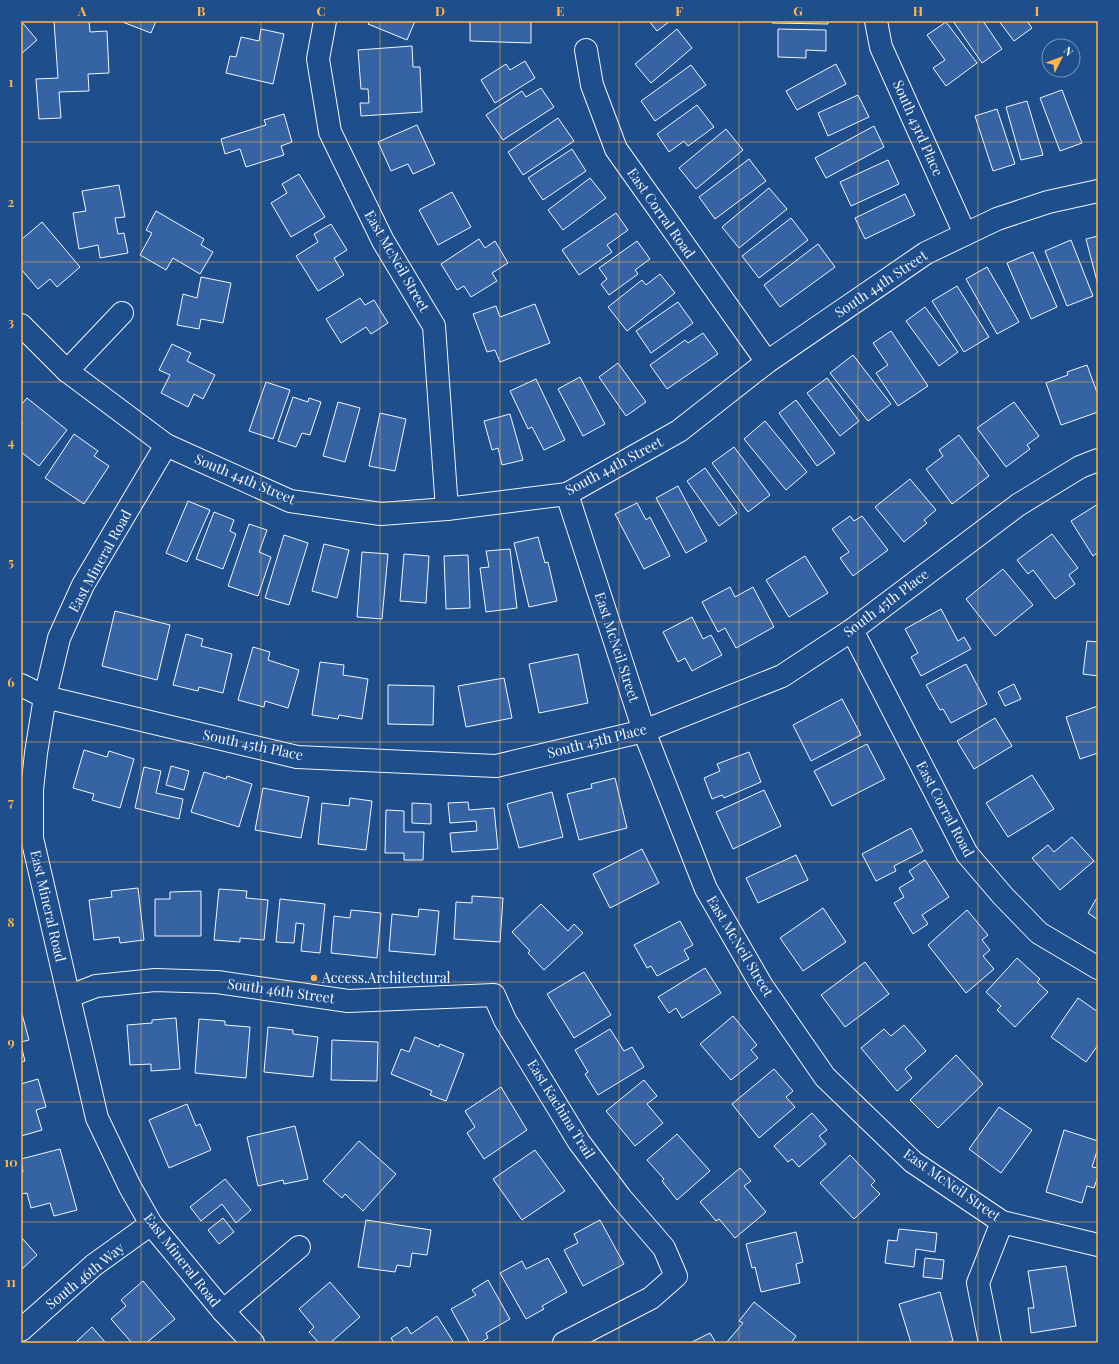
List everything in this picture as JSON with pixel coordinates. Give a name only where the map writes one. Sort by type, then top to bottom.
[{"type":"street","name":"East McNeil Street","points":[[325,21],[318,59],[330,132],[383,241],[434,326],[447,509]]},
{"type":"street","name":"South 43rd Place","points":[[876,21],[881,47],[965,234]]},
{"type":"street","name":"East Corral Road","points":[[586,50],[592,85],[616,149],[767,362]]},
{"type":"street","name":"South 44th Street","points":[[21,325],[67,371],[166,445],[290,501],[381,514],[447,509],[567,494],[679,431],[767,362],[926,253],[997,219],[1048,202],[1098,191]]},
{"type":"street","points":[[67,371],[122,313]]},
{"type":"street","name":"East Mineral Road","points":[[166,445],[83,585],[59,638],[45,697],[36,753],[32,790],[32,838],[98,1118],[130,1187],[151,1224],[223,1311],[253,1343]]},
{"type":"street","name":"South 45th Place","points":[[45,697],[297,756],[496,766],[644,731],[782,676],[852,630],[1018,505],[1089,463]]},
{"type":"street","name":"East McNeil Street","points":[[567,494],[644,731],[706,889],[762,986],[825,1077],[913,1162],[1002,1222],[1098,1245]]},
{"type":"street","name":"East Corral Road","points":[[852,630],[967,854],[1003,896],[1039,933],[1098,968]]},
{"type":"street","points":[[21,685],[45,697]]},
{"type":"street","name":"South 46th Street","points":[[70,996],[96,986],[154,980],[217,982],[348,1001],[494,995]]},
{"type":"street","name":"East Kachina Trail","points":[[494,995],[505,1020],[579,1142],[621,1198],[664,1248],[676,1276],[651,1298],[564,1343]]},
{"type":"street","points":[[990,1343],[978,1283],[1002,1222]]},
{"type":"street","name":"South 46th Way","points":[[21,1330],[94,1265],[151,1224]]},
{"type":"street","points":[[223,1311],[299,1246]]},
{"type":"building","points":[[21,21],[37,40],[21,54]]},
{"type":"building","points":[[54,21],[89,21],[90,32],[107,31],[109,73],[88,74],[89,91],[59,92],[61,118],[39,119],[36,79],[58,78]]},
{"type":"building","points":[[120,21],[156,21],[151,33]]},
{"type":"building","points":[[370,21],[415,21],[407,40],[368,24]]},
{"type":"building","points":[[470,21],[531,21],[531,43],[470,41]]},
{"type":"building","points":[[649,21],[670,21],[657,31]]},
{"type":"building","points":[[772,21],[828,21],[828,24],[772,23]]},
{"type":"building","points":[[953,21],[983,21],[1002,49],[982,63]]},
{"type":"building","points":[[999,21],[1027,21],[1032,28],[1014,41]]},
{"type":"building","points":[[946,22],[977,63],[946,86],[933,68],[945,60],[927,35]]},
{"type":"building","points":[[261,29],[284,34],[273,84],[226,73],[230,56],[236,57],[241,37],[259,41]]},
{"type":"building","points":[[677,29],[692,48],[651,83],[635,64]]},
{"type":"building","points":[[778,29],[826,30],[826,51],[806,50],[806,58],[778,57]]},
{"type":"building","points":[[412,46],[413,67],[420,67],[422,112],[361,116],[360,103],[369,103],[368,89],[361,89],[358,50]]},
{"type":"building","points":[[525,61],[535,78],[495,103],[481,80],[506,64],[510,70]]},
{"type":"building","points":[[836,64],[846,84],[797,110],[786,91]]},
{"type":"building","points":[[691,65],[706,85],[655,121],[641,101]]},
{"type":"building","points":[[541,88],[554,107],[503,140],[486,115],[522,91],[526,97]]},
{"type":"building","points":[[1062,90],[1082,143],[1060,151],[1040,98]]},
{"type":"building","points":[[858,95],[869,117],[828,136],[818,113]]},
{"type":"building","points":[[1027,101],[1043,155],[1021,160],[1006,107]]},
{"type":"building","points":[[697,105],[714,127],[688,146],[684,141],[669,152],[657,134]]},
{"type":"building","points":[[997,109],[1015,164],[993,171],[975,116]]},
{"type":"building","points":[[284,114],[292,142],[281,146],[284,155],[246,167],[240,149],[225,154],[221,139],[266,125],[264,120]]},
{"type":"building","points":[[558,118],[574,141],[523,175],[508,152]]},
{"type":"building","points":[[417,125],[435,164],[413,174],[408,164],[391,171],[378,142]]},
{"type":"building","points":[[874,126],[884,147],[826,178],[815,158]]},
{"type":"building","points":[[726,129],[743,150],[696,189],[679,168]]},
{"type":"building","points":[[572,149],[586,171],[543,200],[528,178]]},
{"type":"building","points":[[749,159],[766,181],[715,219],[699,197]]},
{"type":"building","points":[[888,160],[899,184],[851,206],[840,182]]},
{"type":"building","points":[[299,174],[325,217],[291,237],[271,203],[287,193],[282,184]]},
{"type":"building","points":[[590,178],[606,198],[563,230],[548,210]]},
{"type":"building","points":[[119,185],[125,217],[115,218],[118,234],[124,233],[128,253],[100,258],[98,245],[79,249],[73,213],[86,211],[82,191]]},
{"type":"building","points":[[769,188],[787,209],[739,248],[722,227]]},
{"type":"building","points":[[452,192],[471,227],[438,245],[419,210]]},
{"type":"building","points":[[905,194],[915,215],[865,239],[855,218]]},
{"type":"building","points":[[156,211],[204,239],[201,245],[213,252],[200,274],[173,258],[166,270],[140,255],[152,233],[146,230]]},
{"type":"building","points":[[616,213],[628,230],[607,245],[612,252],[579,275],[562,250]]},
{"type":"building","points":[[791,218],[808,240],[759,278],[742,256]]},
{"type":"building","points":[[42,222],[80,267],[57,287],[50,279],[38,289],[21,269],[21,240]]},
{"type":"building","points":[[331,224],[347,250],[334,258],[344,275],[318,291],[296,256],[318,242],[314,234]]},
{"type":"building","points":[[1098,236],[1098,285],[1086,239]]},
{"type":"building","points":[[479,239],[485,248],[495,241],[508,263],[492,273],[497,281],[471,297],[464,286],[457,290],[441,264]]},
{"type":"building","points":[[1071,240],[1093,296],[1067,306],[1045,251]]},
{"type":"building","points":[[637,241],[650,259],[635,270],[638,274],[609,295],[601,284],[607,279],[599,268]]},
{"type":"building","points":[[818,244],[835,267],[780,307],[764,285]]},
{"type":"building","points":[[1033,252],[1057,307],[1031,319],[1007,263]]},
{"type":"building","points":[[987,267],[1019,322],[997,334],[966,279]]},
{"type":"building","points":[[660,274],[675,293],[627,331],[608,307],[642,280],[646,285]]},
{"type":"building","points":[[201,277],[231,283],[223,323],[201,319],[199,329],[177,325],[183,294],[197,298]]},
{"type":"building","points":[[957,286],[989,337],[964,352],[932,301]]},
{"type":"building","points":[[360,298],[365,305],[374,300],[388,323],[371,334],[366,327],[341,343],[326,319]]},
{"type":"building","points":[[678,302],[693,323],[651,353],[636,331]]},
{"type":"building","points":[[535,304],[550,343],[500,362],[495,350],[487,352],[473,314],[496,306],[500,317]]},
{"type":"building","points":[[925,307],[958,352],[939,366],[906,321]]},
{"type":"building","points":[[891,331],[928,386],[898,406],[876,373],[888,365],[873,343]]},
{"type":"building","points":[[703,333],[718,354],[667,389],[650,365],[685,340],[688,343]]},
{"type":"building","points":[[172,344],[191,353],[187,361],[215,375],[203,399],[194,394],[188,407],[161,393],[170,375],[159,370]]},
{"type":"building","points":[[853,355],[891,404],[868,421],[830,373]]},
{"type":"building","points":[[618,363],[646,402],[626,416],[599,377]]},
{"type":"building","points":[[1087,365],[1098,395],[1098,412],[1061,425],[1046,383],[1068,375],[1067,372]]},
{"type":"building","points":[[580,377],[605,424],[583,436],[558,389]]},
{"type":"building","points":[[827,378],[859,421],[840,436],[807,393]]},
{"type":"building","points":[[536,379],[565,440],[544,450],[532,427],[528,429],[510,391]]},
{"type":"building","points":[[266,382],[290,390],[273,439],[249,431]]},
{"type":"building","points":[[293,397],[308,402],[309,398],[321,402],[310,435],[302,433],[296,447],[278,441]]},
{"type":"building","points":[[27,398],[67,430],[39,466],[21,452],[21,425],[23,423],[21,422],[21,405]]},
{"type":"building","points":[[796,400],[835,453],[817,466],[779,413]]},
{"type":"building","points":[[338,402],[360,408],[345,462],[323,456]]},
{"type":"building","points":[[1014,402],[1039,436],[1027,445],[1030,449],[1006,467],[977,428]]},
{"type":"building","points":[[380,413],[406,419],[395,471],[369,466]]},
{"type":"building","points":[[510,414],[523,460],[502,465],[498,448],[492,450],[484,421]]},
{"type":"building","points":[[765,421],[807,472],[786,490],[744,439]]},
{"type":"building","points":[[74,434],[98,451],[94,456],[109,466],[84,504],[45,478]]},
{"type":"building","points":[[959,435],[989,476],[952,504],[926,469],[943,456],[939,450]]},
{"type":"building","points":[[734,447],[770,495],[748,512],[712,463]]},
{"type":"building","points":[[705,468],[737,513],[719,526],[687,481]]},
{"type":"building","points":[[910,479],[936,510],[924,520],[927,523],[904,542],[875,507]]},
{"type":"building","points":[[678,486],[707,541],[686,553],[656,498]]},
{"type":"building","points":[[188,501],[210,510],[187,562],[166,553]]},
{"type":"building","points":[[637,503],[646,520],[650,517],[670,556],[644,569],[615,514]]},
{"type":"building","points":[[1098,504],[1098,552],[1093,556],[1071,521]]},
{"type":"building","points":[[214,512],[234,520],[230,531],[236,534],[223,569],[196,559]]},
{"type":"building","points":[[850,516],[854,521],[862,516],[888,550],[853,576],[840,558],[849,552],[832,529]]},
{"type":"building","points":[[249,524],[267,530],[259,552],[271,557],[258,596],[228,586]]},
{"type":"building","points":[[1052,534],[1078,568],[1069,575],[1075,584],[1055,599],[1033,570],[1028,574],[1017,560]]},
{"type":"building","points":[[284,535],[308,543],[289,605],[265,598]]},
{"type":"building","points":[[538,537],[545,563],[548,562],[557,601],[529,607],[514,543]]},
{"type":"building","points":[[324,544],[349,550],[337,598],[312,591]]},
{"type":"building","points":[[510,549],[517,608],[486,612],[480,568],[489,567],[486,551]]},
{"type":"building","points":[[362,552],[388,554],[382,619],[357,617]]},
{"type":"building","points":[[404,554],[429,556],[426,603],[400,601]]},
{"type":"building","points":[[468,555],[470,608],[446,609],[444,556]]},
{"type":"building","points":[[805,556],[828,593],[789,617],[766,580]]},
{"type":"building","points":[[1003,569],[1033,605],[995,636],[966,599]]},
{"type":"building","points":[[730,587],[735,597],[753,587],[774,627],[736,648],[725,628],[718,632],[702,602]]},
{"type":"building","points":[[941,609],[958,641],[964,637],[971,649],[921,676],[911,657],[918,653],[905,629]]},
{"type":"building","points":[[115,611],[170,625],[157,680],[102,666]]},
{"type":"building","points":[[692,617],[703,639],[711,635],[722,655],[692,671],[685,658],[678,662],[663,632]]},
{"type":"building","points":[[186,634],[203,639],[201,646],[232,654],[223,693],[199,687],[198,691],[173,685]]},
{"type":"building","points":[[1087,641],[1098,642],[1098,676],[1083,674]]},
{"type":"building","points":[[253,647],[270,652],[268,660],[299,670],[288,708],[265,701],[264,707],[238,700]]},
{"type":"building","points":[[578,654],[588,703],[539,713],[529,664]]},
{"type":"building","points":[[320,662],[344,665],[343,675],[368,679],[362,719],[339,715],[338,719],[312,715]]},
{"type":"building","points":[[966,664],[987,704],[951,723],[943,709],[940,710],[926,685]]},
{"type":"building","points":[[504,678],[512,718],[466,727],[458,686]]},
{"type":"building","points":[[1014,684],[1021,699],[1005,706],[998,692]]},
{"type":"building","points":[[388,685],[434,686],[433,725],[388,724]]},
{"type":"building","points":[[842,699],[861,735],[811,761],[793,725]]},
{"type":"building","points":[[1098,706],[1098,753],[1080,759],[1066,717]]},
{"type":"building","points":[[995,718],[1012,746],[974,769],[957,741]]},
{"type":"building","points":[[867,744],[885,779],[832,806],[814,771]]},
{"type":"building","points":[[84,750],[107,757],[109,751],[134,759],[120,808],[92,800],[94,794],[73,788]]},
{"type":"building","points":[[749,752],[761,782],[724,798],[722,795],[712,799],[704,778],[720,771],[717,764]]},
{"type":"building","points":[[171,766],[189,771],[184,790],[166,785]]},
{"type":"building","points":[[144,767],[161,771],[156,793],[183,799],[179,819],[135,808]]},
{"type":"building","points":[[204,772],[226,779],[227,776],[252,784],[239,827],[191,812]]},
{"type":"building","points":[[1032,775],[1054,809],[1008,837],[986,803]]},
{"type":"building","points":[[615,778],[627,828],[579,840],[567,794],[592,788],[591,784]]},
{"type":"building","points":[[263,788],[309,797],[301,838],[255,830]]},
{"type":"building","points":[[764,790],[781,826],[733,849],[716,812]]},
{"type":"building","points":[[552,792],[563,837],[519,848],[507,804]]},
{"type":"building","points":[[350,798],[372,801],[366,850],[318,844],[322,803],[349,806]]},
{"type":"building","points":[[468,802],[469,810],[494,808],[498,849],[452,852],[450,833],[477,831],[476,821],[450,823],[448,803]]},
{"type":"building","points":[[412,803],[431,804],[431,824],[412,823]]},
{"type":"building","points":[[386,810],[404,811],[404,832],[424,832],[423,860],[404,860],[404,853],[385,853]]},
{"type":"building","points":[[911,828],[923,851],[894,866],[896,871],[876,881],[862,854]]},
{"type":"building","points":[[1072,837],[1094,861],[1060,890],[1032,858],[1048,845],[1054,852]]},
{"type":"building","points":[[642,849],[659,883],[610,908],[593,874]]},
{"type":"building","points":[[796,855],[808,880],[758,903],[746,878]]},
{"type":"building","points":[[925,860],[949,897],[922,915],[928,924],[913,934],[894,903],[904,897],[899,888],[914,879],[909,871]]},
{"type":"building","points":[[138,888],[144,940],[120,943],[119,937],[94,940],[89,900],[112,897],[111,891]]},
{"type":"building","points":[[219,889],[247,891],[246,898],[268,900],[264,940],[240,938],[240,942],[214,940]]},
{"type":"building","points":[[201,891],[201,936],[155,936],[155,899],[170,899],[170,892]]},
{"type":"building","points":[[472,896],[503,898],[500,942],[454,939],[456,902],[472,903]]},
{"type":"building","points":[[1098,896],[1098,920],[1088,913]]},
{"type":"building","points":[[280,899],[325,904],[320,953],[301,951],[304,924],[296,923],[294,943],[276,942]]},
{"type":"building","points":[[541,904],[568,931],[574,924],[583,933],[544,970],[528,953],[530,951],[512,932]]},
{"type":"building","points":[[823,908],[846,942],[803,971],[780,938]]},
{"type":"building","points":[[419,909],[439,911],[435,955],[389,951],[392,914],[418,917]]},
{"type":"building","points":[[351,910],[381,913],[377,958],[331,953],[334,916],[350,918]]},
{"type":"building","points":[[967,910],[988,935],[982,940],[990,950],[983,956],[994,969],[966,993],[928,945]]},
{"type":"building","points":[[680,921],[693,945],[684,950],[689,959],[657,976],[651,966],[647,968],[634,945]]},
{"type":"building","points":[[1017,958],[1040,979],[1037,982],[1048,992],[1015,1027],[997,1010],[1001,1006],[986,992]]},
{"type":"building","points":[[865,962],[889,994],[845,1027],[821,995]]},
{"type":"building","points":[[705,968],[721,993],[682,1018],[676,1008],[669,1013],[658,997]]},
{"type":"building","points":[[584,972],[611,1015],[574,1038],[547,994]]},
{"type":"building","points":[[1078,998],[1098,1012],[1098,1045],[1086,1062],[1051,1037]]},
{"type":"building","points":[[22,1014],[29,1040],[21,1042],[21,1015]]},
{"type":"building","points":[[733,1016],[757,1045],[751,1050],[758,1058],[731,1080],[700,1044]]},
{"type":"building","points":[[176,1018],[180,1069],[151,1071],[151,1064],[130,1065],[127,1025],[152,1023],[152,1020]]},
{"type":"building","points":[[199,1019],[225,1021],[225,1025],[250,1027],[246,1078],[195,1073]]},
{"type":"building","points":[[904,1025],[926,1051],[905,1069],[912,1078],[897,1091],[861,1048],[884,1029],[891,1036]]},
{"type":"building","points":[[268,1027],[293,1030],[293,1034],[318,1037],[313,1077],[264,1072]]},
{"type":"building","points":[[610,1029],[624,1051],[632,1047],[644,1067],[598,1095],[585,1074],[588,1072],[575,1050]]},
{"type":"building","points":[[415,1037],[439,1047],[440,1044],[464,1054],[446,1101],[430,1095],[432,1091],[391,1074],[401,1049],[409,1052]]},
{"type":"building","points":[[332,1040],[378,1042],[377,1081],[331,1080]]},
{"type":"building","points":[[21,1045],[25,1061],[21,1062]]},
{"type":"building","points":[[956,1055],[983,1084],[938,1128],[910,1100]]},
{"type":"building","points":[[774,1069],[793,1091],[786,1097],[795,1107],[759,1138],[732,1104]]},
{"type":"building","points":[[38,1079],[46,1107],[36,1110],[42,1130],[21,1136],[21,1084]]},
{"type":"building","points":[[644,1080],[657,1096],[647,1104],[663,1123],[635,1146],[606,1111]]},
{"type":"building","points":[[501,1087],[527,1130],[484,1159],[467,1133],[475,1127],[465,1111]]},
{"type":"building","points":[[187,1104],[196,1126],[200,1124],[211,1150],[169,1168],[149,1120]]},
{"type":"building","points":[[999,1107],[1032,1130],[1001,1173],[969,1149]]},
{"type":"building","points":[[812,1113],[827,1130],[819,1136],[826,1144],[799,1167],[792,1159],[788,1162],[774,1146]]},
{"type":"building","points":[[295,1126],[308,1179],[284,1184],[283,1180],[258,1186],[247,1137]]},
{"type":"building","points":[[1064,1130],[1098,1141],[1098,1148],[1092,1167],[1098,1168],[1098,1176],[1094,1188],[1087,1186],[1082,1203],[1046,1192]]},
{"type":"building","points":[[677,1134],[710,1171],[677,1200],[662,1181],[664,1179],[647,1160]]},
{"type":"building","points":[[359,1141],[396,1174],[363,1211],[345,1194],[342,1198],[323,1181]]},
{"type":"building","points":[[60,1149],[77,1210],[54,1216],[50,1203],[31,1208],[27,1193],[21,1194],[21,1173],[23,1172],[21,1159]]},
{"type":"building","points":[[535,1150],[565,1191],[522,1220],[493,1179]]},
{"type":"building","points":[[850,1155],[875,1181],[871,1185],[880,1194],[854,1219],[820,1183]]},
{"type":"building","points":[[740,1168],[751,1181],[744,1186],[766,1212],[735,1238],[719,1219],[716,1221],[700,1202]]},
{"type":"building","points":[[225,1179],[251,1210],[236,1223],[222,1204],[201,1221],[190,1207]]},
{"type":"building","points":[[223,1218],[234,1232],[219,1244],[208,1230]]},
{"type":"building","points":[[366,1220],[431,1230],[427,1255],[412,1253],[410,1267],[397,1265],[395,1272],[358,1267]]},
{"type":"building","points":[[600,1220],[624,1264],[583,1286],[564,1250],[578,1243],[574,1234]]},
{"type":"building","points":[[899,1229],[937,1233],[935,1252],[916,1249],[914,1267],[885,1263],[888,1240],[897,1241]]},
{"type":"building","points":[[796,1232],[803,1262],[796,1264],[800,1283],[761,1292],[755,1267],[752,1268],[746,1244]]},
{"type":"building","points":[[21,1237],[37,1255],[21,1270]]},
{"type":"building","points":[[548,1258],[567,1292],[542,1306],[544,1309],[526,1319],[500,1273],[522,1261],[526,1269]]},
{"type":"building","points":[[925,1258],[944,1260],[942,1279],[923,1277]]},
{"type":"building","points":[[1066,1266],[1076,1326],[1031,1333],[1028,1308],[1034,1308],[1028,1271]]},
{"type":"building","points":[[488,1280],[510,1319],[486,1333],[488,1338],[480,1343],[470,1343],[451,1309],[476,1295],[472,1290]]},
{"type":"building","points":[[143,1281],[175,1319],[146,1343],[132,1343],[111,1319],[126,1306],[121,1300]]},
{"type":"building","points":[[330,1282],[360,1317],[330,1343],[319,1343],[309,1332],[314,1327],[299,1309]]},
{"type":"building","points":[[940,1292],[953,1341],[944,1343],[911,1343],[899,1304]]},
{"type":"building","points":[[754,1302],[796,1336],[791,1343],[726,1343],[743,1323],[739,1321]]},
{"type":"building","points":[[437,1316],[454,1343],[394,1343],[391,1338],[407,1327],[411,1334]]},
{"type":"building","points":[[92,1327],[105,1342],[79,1343],[77,1341]]},
{"type":"building","points":[[710,1333],[716,1343],[690,1343]]},
{"type":"place","name":"Access.Architectural","points":[[314,978]]}]
